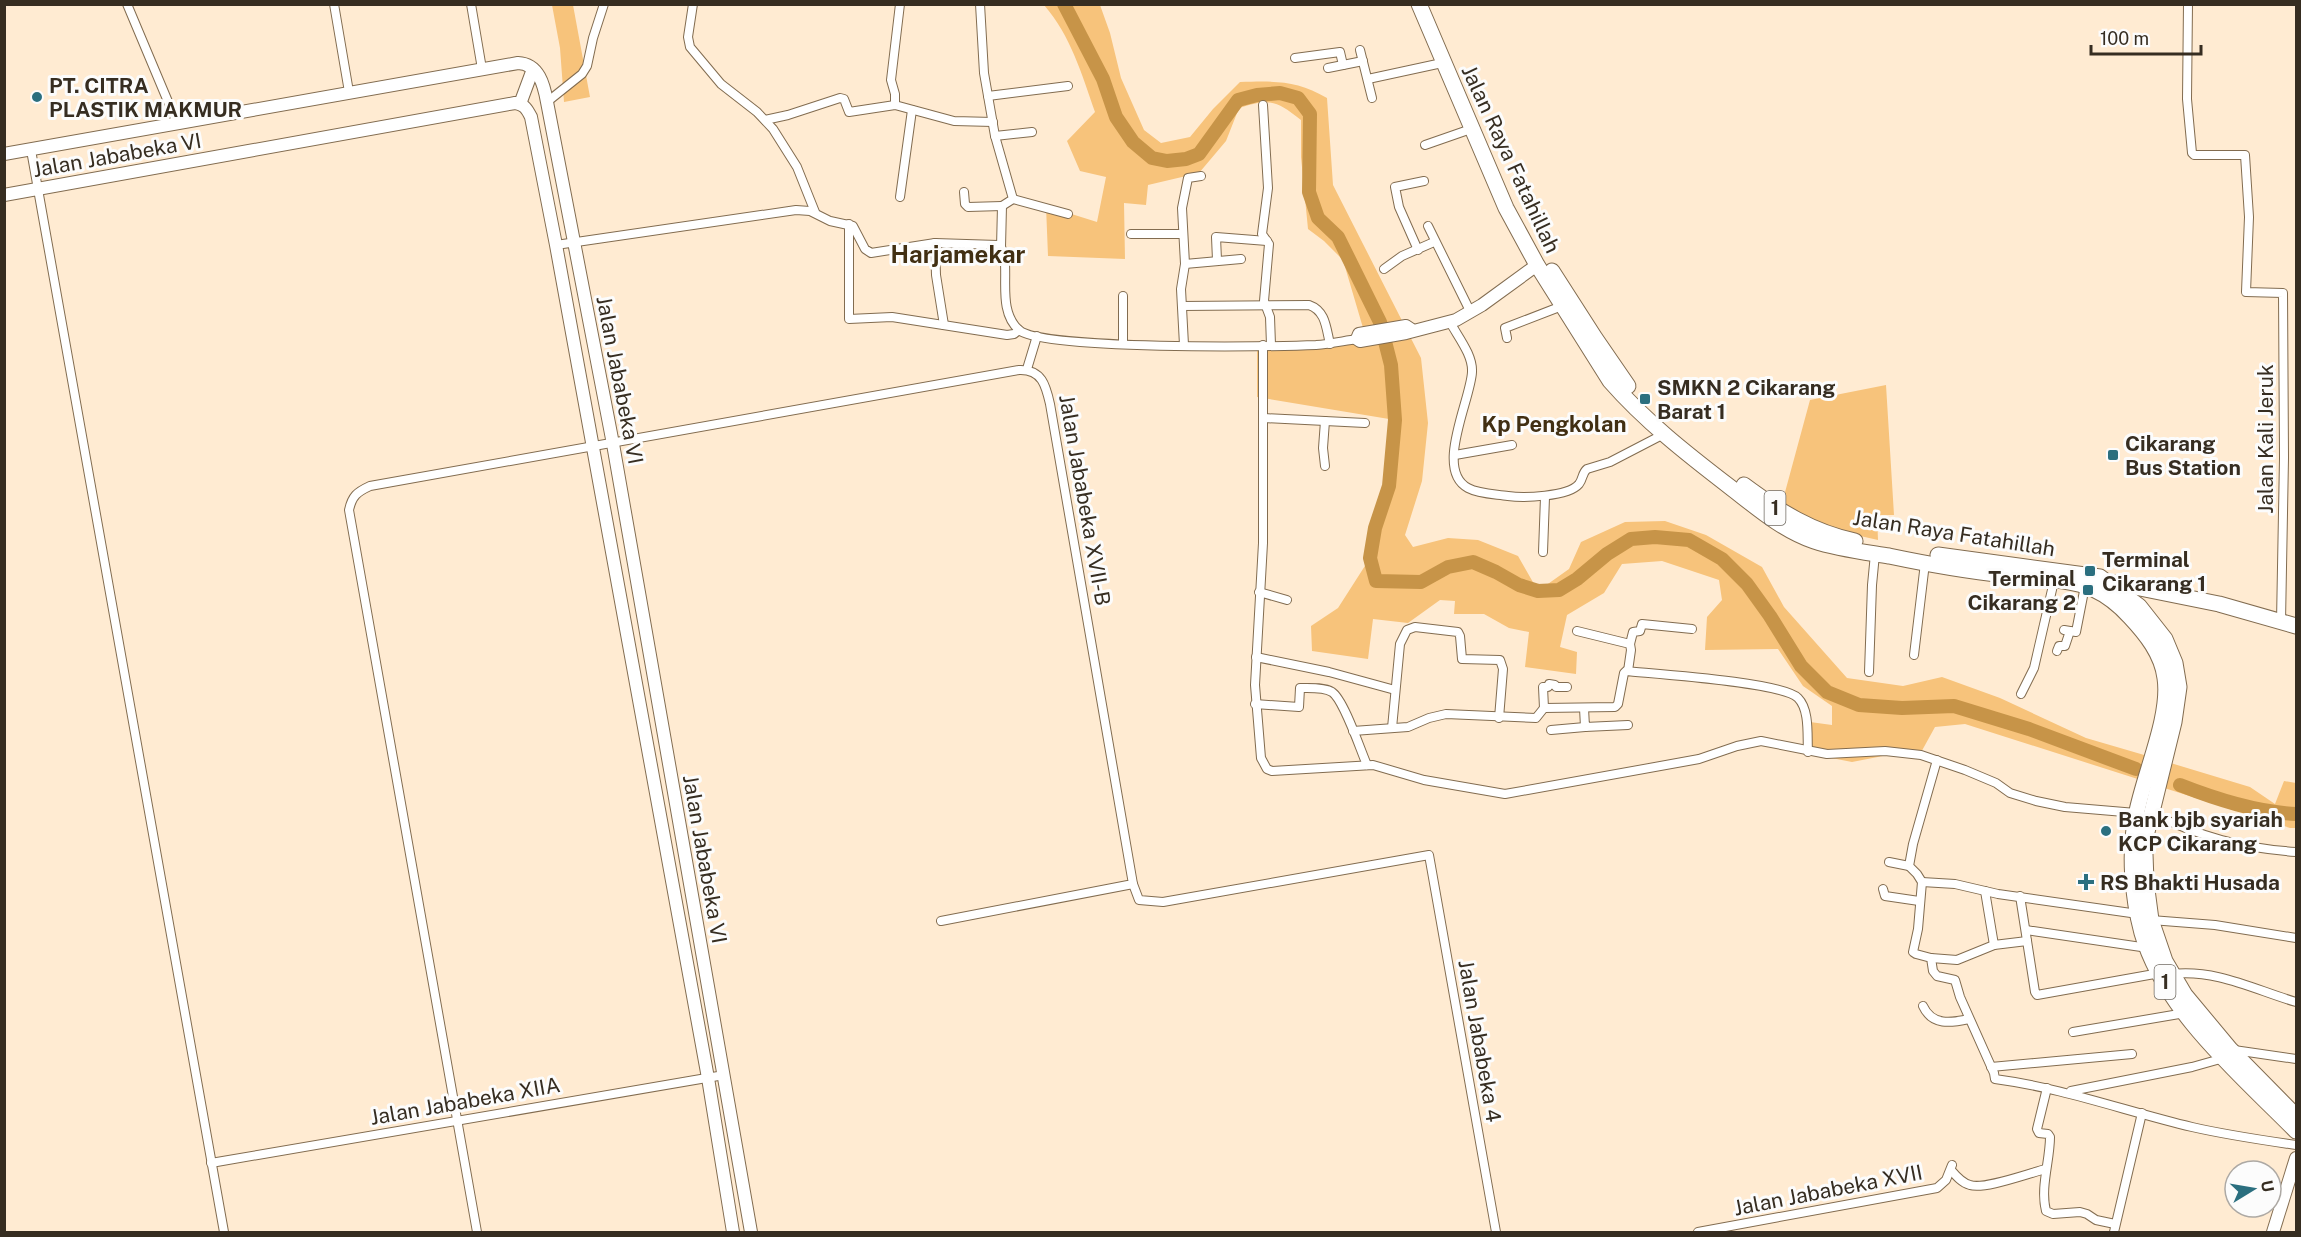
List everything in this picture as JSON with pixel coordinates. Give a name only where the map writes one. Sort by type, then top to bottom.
[{"type":"highway","name":"Jalan Raya Fatahillah","points":[[1419,4],[1442,63],[1506,208],[1537,265],[1610,381],[1664,434],[1773,520],[1792,532],[1823,544],[1925,563],[2096,586],[2093,575],[1908,551],[1809,527],[1785,514],[1702,454],[1633,392],[1620,377],[1545,259],[1496,162],[1427,4]]},
{"type":"highway","name":"1","points":[[2096,586],[2143,587],[2163,594],[2219,604],[2289,624]]},
{"type":"highway","name":"1","points":[[2096,586],[2139,606],[2165,639],[2177,670],[2179,687],[2167,720],[2132,853],[2145,917],[2148,948],[2166,974],[2195,1008],[2227,1054],[2293,1109]]},
{"type":"highway","name":"1","points":[[2096,586],[2128,615],[2145,634],[2157,653],[2165,677],[2167,720]]},
{"type":"highway","points":[[2151,620],[2154,605],[2163,594]]},
{"type":"highway","name":"1","points":[[2145,917],[2158,943],[2166,974],[2185,1013],[2227,1054],[2296,1131]]},
{"type":"street","points":[[127,4],[177,123]]},
{"type":"street","points":[[334,4],[349,92]]},
{"type":"street","points":[[471,4],[482,69]]},
{"type":"street","points":[[547,102],[582,74],[587,66],[604,4]]},
{"type":"street","points":[[693,4],[688,37],[693,52],[728,91],[765,120],[797,167],[815,212]]},
{"type":"street","points":[[895,105],[891,80],[900,4]]},
{"type":"street","points":[[980,4],[982,59],[988,96],[995,136],[1013,199]]},
{"type":"street","name":"Jalan Kali Jeruk","points":[[2188,4],[2187,99],[2192,153],[2194,155],[2245,155],[2249,216],[2246,292],[2283,292],[2284,458],[2289,624]]},
{"type":"street","points":[[1360,50],[1372,98]]},
{"type":"street","points":[[1295,58],[1340,52],[1343,65]]},
{"type":"street","points":[[1328,68],[1363,61]]},
{"type":"street","name":"Jalan Jababeka VI","points":[[4,154],[32,153],[177,123],[522,63],[532,69],[542,82],[612,444],[751,1233]]},
{"type":"street","points":[[1368,79],[1442,63]]},
{"type":"street","points":[[520,104],[532,69]]},
{"type":"street","points":[[988,96],[1068,86]]},
{"type":"street","points":[[765,120],[840,98],[844,99],[849,111],[853,112],[895,105],[954,121],[993,122]]},
{"type":"street","name":"Jalan Jababeka VI","points":[[4,195],[520,104],[527,108],[531,117],[556,245],[708,1078],[733,1233]]},
{"type":"street","points":[[1263,105],[1268,188],[1262,234],[1268,241],[1264,301],[1270,317],[1264,418],[1263,543],[1255,704],[1261,758],[1267,769],[1272,771],[1367,765],[1424,780],[1505,794],[1699,759],[1737,746],[1761,741],[1827,754],[1894,752],[1921,755],[1990,780],[2010,793],[2036,801],[2064,807],[2143,813],[2207,838],[2252,847],[2296,852]]},
{"type":"street","points":[[900,197],[912,110]]},
{"type":"street","points":[[1425,145],[1471,129]]},
{"type":"street","points":[[995,136],[1032,132]]},
{"type":"street","points":[[32,153],[224,1233]]},
{"type":"street","points":[[1184,345],[1182,281],[1185,264],[1182,208],[1187,179],[1201,176]]},
{"type":"street","points":[[1418,249],[1399,207],[1395,187],[1424,181]]},
{"type":"street","points":[[964,192],[965,204],[968,207],[1002,206],[1013,199],[1068,214]]},
{"type":"street","points":[[1002,206],[1006,303],[1010,316],[1019,330],[1037,336],[1085,343],[1330,344],[1450,322],[1471,313],[1537,265]]},
{"type":"street","points":[[556,245],[804,210],[815,212],[830,221],[849,224],[856,231],[865,249],[871,253],[935,243],[1002,247]]},
{"type":"street","points":[[849,224],[849,319],[885,317],[1007,335],[1019,330]]},
{"type":"street","points":[[1428,226],[1471,313]]},
{"type":"street","points":[[1131,234],[1182,234]]},
{"type":"street","points":[[1217,261],[1216,237],[1268,241]]},
{"type":"street","points":[[1384,268],[1402,256],[1434,242]]},
{"type":"street","points":[[935,243],[936,274],[944,325]]},
{"type":"street","points":[[1185,264],[1241,259]]},
{"type":"street","points":[[1123,296],[1123,344]]},
{"type":"street","points":[[1182,306],[1309,305],[1315,307],[1324,318],[1330,344]]},
{"type":"street","points":[[1507,338],[1505,328],[1562,306]]},
{"type":"street","points":[[1450,322],[1468,355],[1472,373],[1458,424],[1454,465],[1456,475],[1466,487],[1474,491],[1519,497],[1545,497],[1575,487],[1587,469],[1610,462],[1664,434]]},
{"type":"street","points":[[477,1233],[350,510],[354,495],[370,486],[1027,369],[1037,336]]},
{"type":"street","name":"Jalan Jababeka XVII-B","points":[[1027,369],[1040,376],[1050,404],[1133,884]]},
{"type":"street","points":[[1264,418],[1365,423]]},
{"type":"street","points":[[1325,421],[1323,448],[1325,466]]},
{"type":"street","points":[[1455,455],[1512,445]]},
{"type":"street","points":[[1544,552],[1545,497]]},
{"type":"street","points":[[1869,672],[1875,554]]},
{"type":"street","points":[[1914,655],[1925,563]]},
{"type":"street","points":[[2021,694],[2034,668],[2054,581]]},
{"type":"street","points":[[2057,651],[2059,646],[2065,646],[2067,631],[2076,632],[2096,586]]},
{"type":"street","points":[[1260,592],[1287,600]]},
{"type":"street","points":[[1544,708],[1618,706],[1624,673],[1628,671],[1633,632],[1640,632],[1642,624],[1692,629]]},
{"type":"street","points":[[1392,728],[1400,644],[1407,630],[1415,627],[1456,630],[1460,636],[1462,659],[1498,659],[1502,662],[1499,718]]},
{"type":"street","points":[[1577,631],[1630,644]]},
{"type":"street","points":[[1256,657],[1329,672],[1395,690]]},
{"type":"street","points":[[1628,671],[1756,685],[1792,694],[1799,699],[1804,711],[1808,752]]},
{"type":"street","points":[[1353,731],[1408,727],[1446,714],[1536,718],[1544,708],[1543,687],[1548,687],[1549,684],[1556,687],[1567,687]]},
{"type":"street","points":[[1255,704],[1299,707],[1299,688],[1326,690],[1337,696],[1341,703],[1367,765]]},
{"type":"street","points":[[1584,708],[1585,727]]},
{"type":"street","points":[[1551,730],[1628,725]]},
{"type":"street","points":[[1909,866],[1937,760]]},
{"type":"street","name":"Jalan Jababeka 4","points":[[1133,884],[1139,900],[1163,902],[1429,855],[1496,1233]]},
{"type":"street","points":[[1889,862],[1909,866],[1922,882],[1919,921],[1913,952],[1916,954],[1957,960],[1994,945],[2027,941]]},
{"type":"street","points":[[1922,882],[1955,884],[2145,917],[2296,938]]},
{"type":"street","points":[[940,921],[1133,884]]},
{"type":"street","points":[[1883,889],[1886,896],[1919,901]]},
{"type":"street","points":[[1985,891],[1994,945]]},
{"type":"street","points":[[2020,896],[2035,992],[2038,995],[2166,974],[2201,973],[2219,975],[2296,1002]]},
{"type":"street","points":[[2026,930],[2148,948]]},
{"type":"street","points":[[1931,958],[1936,975],[1956,981],[1969,1019],[1995,1079],[2068,1092],[2142,1113],[2246,1138],[2296,1145]]},
{"type":"street","points":[[1923,1006],[1930,1018],[1940,1022],[1969,1019]]},
{"type":"street","points":[[2073,1032],[2185,1013]]},
{"type":"street","points":[[1991,1067],[2132,1054]]},
{"type":"street","points":[[2068,1092],[2192,1067],[2227,1054],[2296,1059]]},
{"type":"street","name":"Jalan Jababeka XIIA","points":[[211,1163],[724,1075]]},
{"type":"street","points":[[2046,1088],[2037,1129],[2039,1133],[2050,1137],[2050,1153],[2046,1169],[2046,1211],[2053,1214],[2080,1212],[2114,1228],[2142,1113]]},
{"type":"street","points":[[2273,1233],[2296,1158]]},
{"type":"street","name":"Jalan Jababeka XVII","points":[[1698,1233],[1936,1188],[1946,1180],[1951,1168],[1967,1184],[1974,1186],[2046,1169]]},
{"type":"shaded area","points":[[552,5],[573,5],[590,97],[564,102],[560,48]]},
{"type":"shaded area","points":[[1044,5],[1100,5],[1110,33],[1121,78],[1144,130],[1161,143],[1190,137],[1213,109],[1240,82],[1285,83],[1306,88],[1327,98],[1333,185],[1421,358],[1428,423],[1422,481],[1405,535],[1413,547],[1448,538],[1478,540],[1518,556],[1538,591],[1569,569],[1581,542],[1625,522],[1665,521],[1706,535],[1762,567],[1784,607],[1847,678],[1903,686],[1942,677],[2000,698],[2086,738],[2151,757],[2144,781],[1965,724],[1935,727],[1919,756],[1888,755],[1852,762],[1811,754],[1810,722],[1832,725],[1832,706],[1803,686],[1778,649],[1705,650],[1707,617],[1722,600],[1719,580],[1662,561],[1622,564],[1604,593],[1567,615],[1560,647],[1577,652],[1576,674],[1525,667],[1529,632],[1509,628],[1484,614],[1454,614],[1455,601],[1440,600],[1408,623],[1373,619],[1368,659],[1312,651],[1311,626],[1338,608],[1370,558],[1375,527],[1389,486],[1395,420],[1257,397],[1257,350],[1321,347],[1366,338],[1343,260],[1308,229],[1301,157],[1301,120],[1285,108],[1272,103],[1258,103],[1239,108],[1226,141],[1199,173],[1148,185],[1146,205],[1124,203],[1125,259],[1048,256],[1046,206],[1097,222],[1106,177],[1080,171],[1067,141],[1095,112],[1069,43]]},
{"type":"shaded area","points":[[1886,385],[1894,515],[1877,515],[1878,540],[1825,528],[1781,507],[1810,400]]},
{"type":"shaded area","points":[[2164,761],[2250,787],[2275,804],[2284,781],[2296,783],[2296,828],[2158,786],[2147,841],[2146,889],[2155,932],[2172,972],[2196,1008],[2226,1044],[2296,1116],[2296,1131],[2236,1071],[2183,1009],[2162,975],[2145,938],[2135,898],[2132,853],[2134,826],[2144,781],[2157,786]]},
{"type":"waterway","points":[[1064,4],[1103,79],[1116,117],[1133,142],[1152,158],[1167,161],[1186,159],[1199,154],[1238,100],[1257,95],[1280,93],[1298,98],[1310,114],[1309,192],[1318,218],[1338,237],[1380,322],[1391,365],[1395,420],[1389,486],[1375,528],[1370,558],[1376,581],[1421,582],[1448,567],[1473,562],[1519,585],[1538,591],[1559,590],[1631,539],[1655,537],[1689,540],[1722,559],[1747,584],[1801,666],[1827,692],[1859,705],[1902,708],[1954,706],[2029,729],[2136,769]]},
{"type":"waterway","points":[[2180,785],[2237,804],[2266,811],[2296,814]]},
{"type":"place","name":"PT. CITRA PLASTIK MAKMUR","points":[[37,97]]},
{"type":"place","name":"SMKN 2 Cikarang Barat 1","points":[[1645,399]]},
{"type":"place","name":"Cikarang Bus Station","points":[[2113,455]]},
{"type":"place","name":"Terminal Cikarang 1","points":[[2090,571]]},
{"type":"place","name":"Terminal Cikarang 2","points":[[2088,590]]},
{"type":"place","name":"Bank bjb syariah KCP Cikarang","points":[[2106,831]]},
{"type":"place","name":"RS Bhakti Husada","points":[[2086,882]]},
{"type":"district","name":"Harjamekar","points":[[958,254]]},
{"type":"district","name":"Kp Pengkolan","points":[[1554,424]]}]
